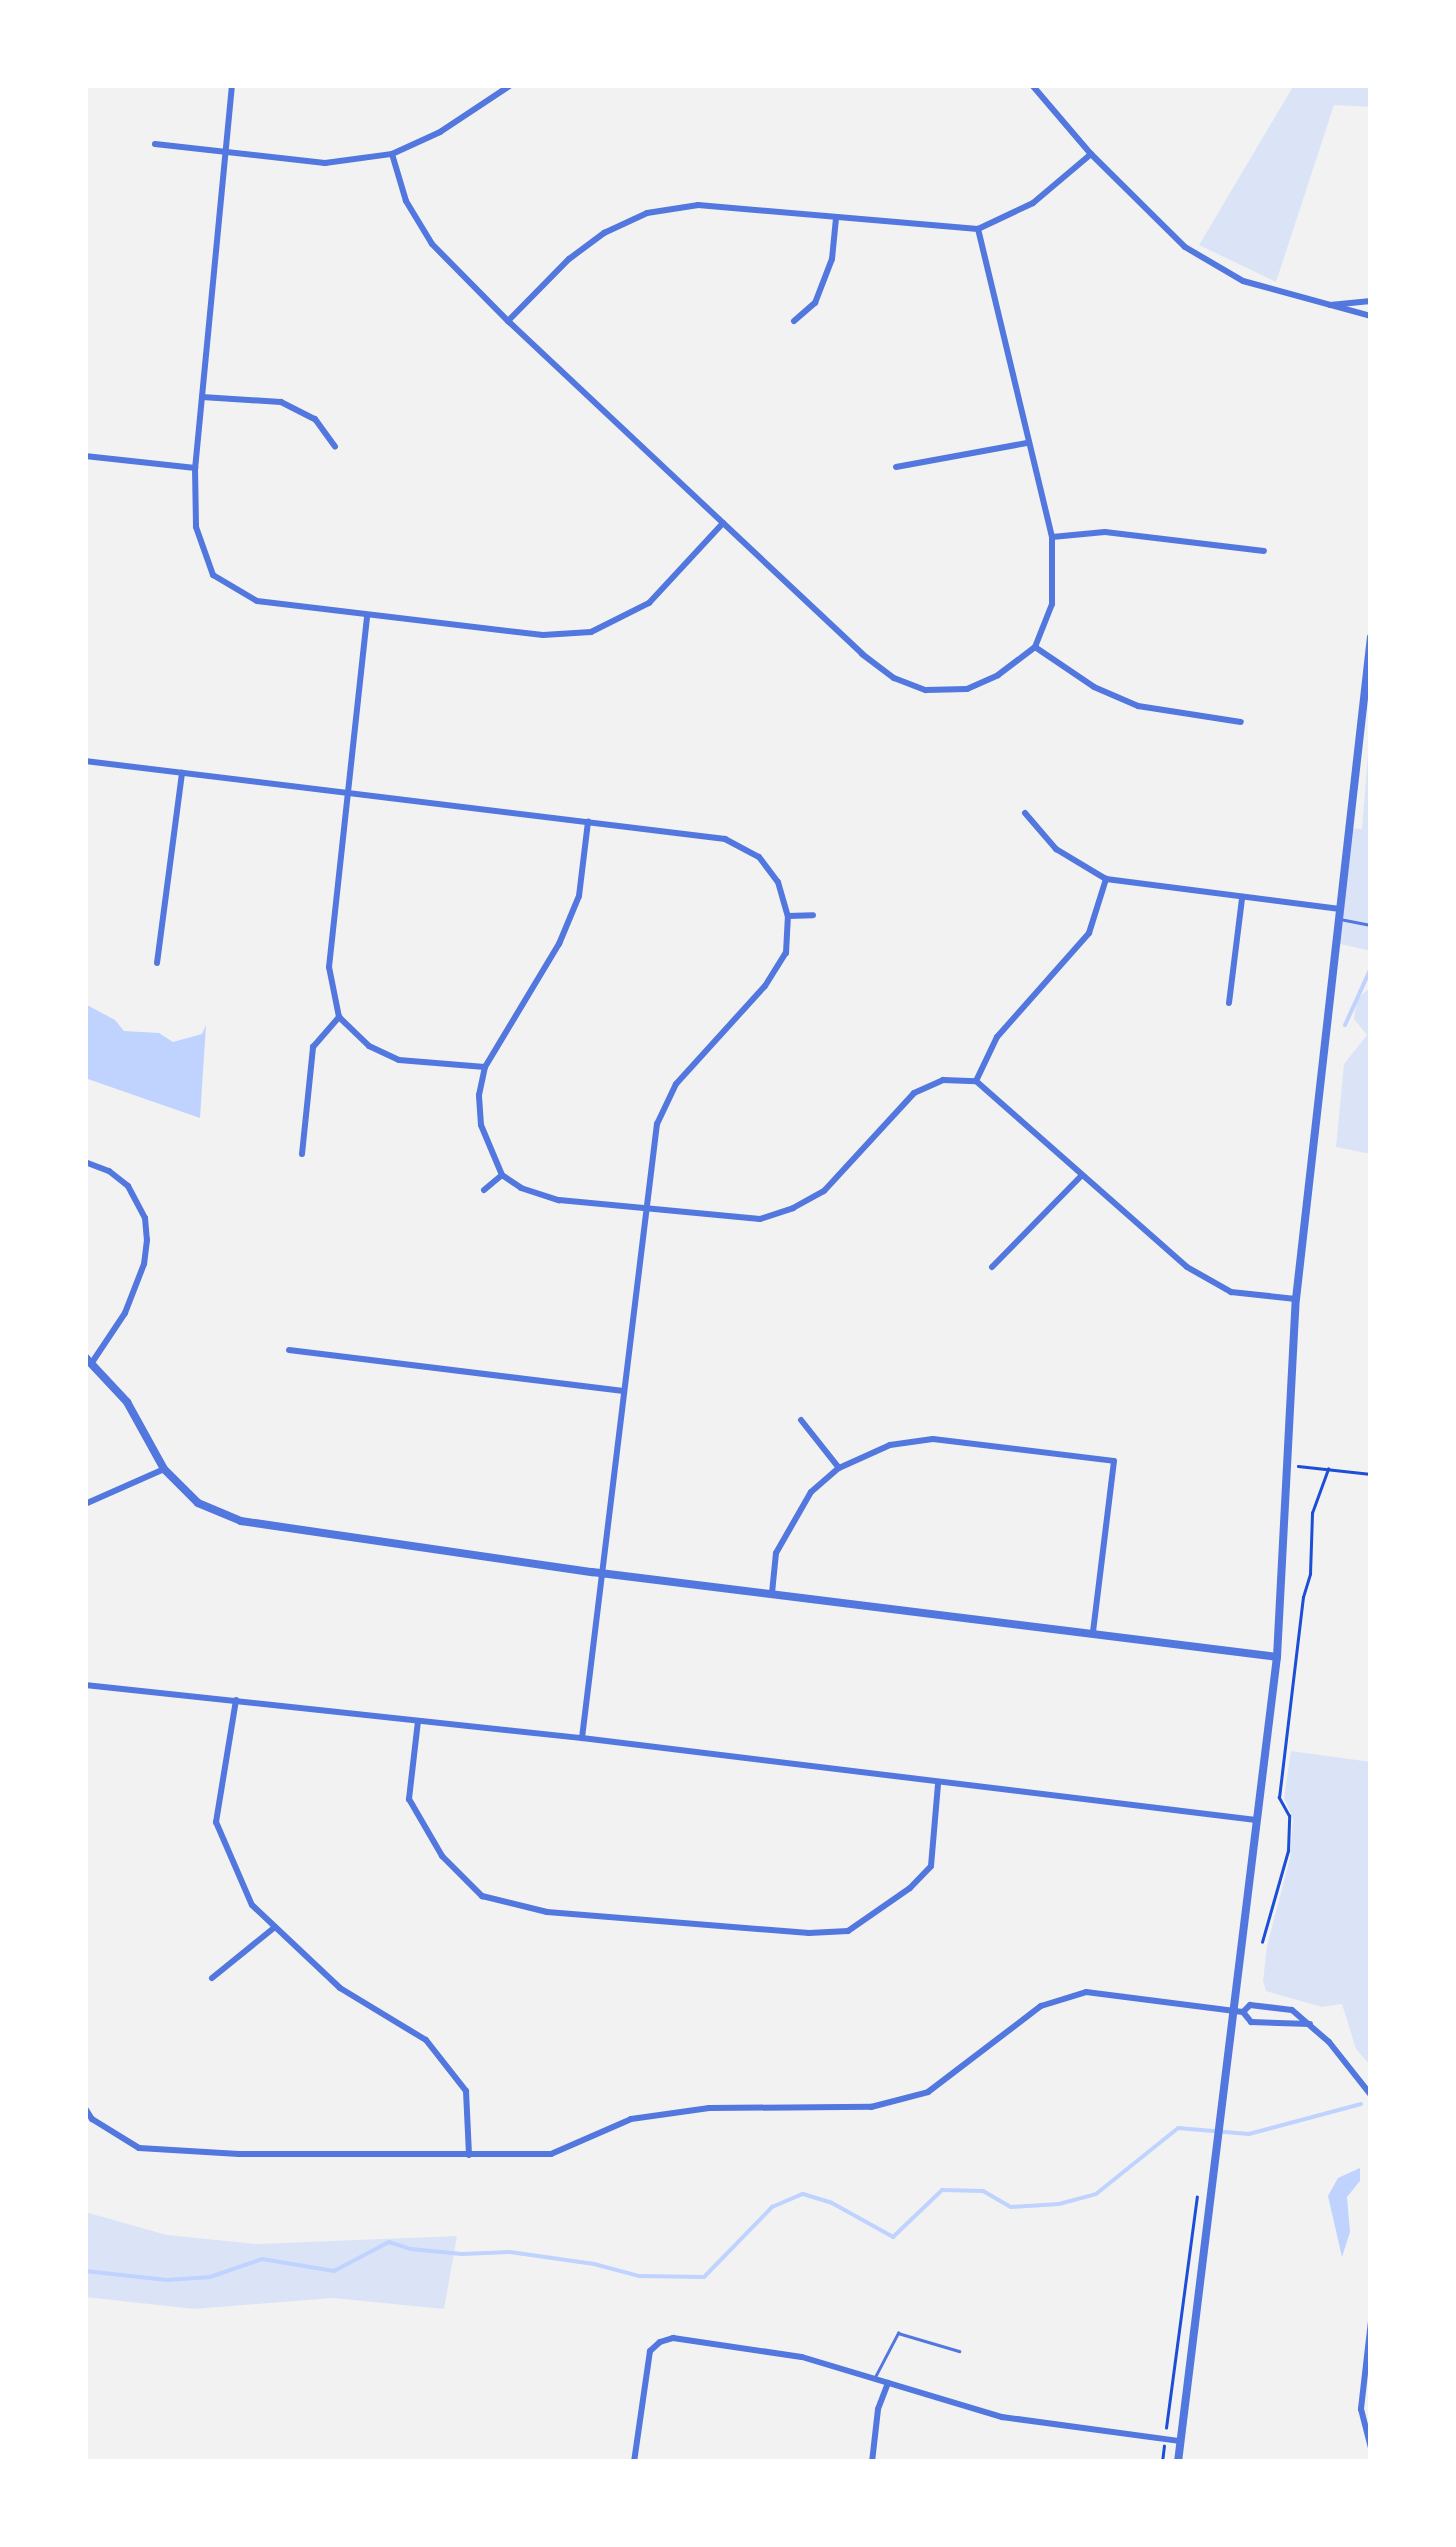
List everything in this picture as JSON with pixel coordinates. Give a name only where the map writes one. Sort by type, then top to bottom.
[{"type":"street","points":[[232,85],[196,468],[196,527],[213,575],[257,601],[543,635],[591,632],[649,603],[723,522]]},
{"type":"street","points":[[155,144],[325,163],[392,154],[440,132],[511,85]]},
{"type":"street","points":[[1032,85],[1091,154],[1185,248],[1242,281],[1371,316]]},
{"type":"street","points":[[392,154],[406,201],[432,244],[508,322],[862,654],[894,678],[926,690],[967,689],[998,676],[1035,647],[1052,604],[1052,537],[978,229]]},
{"type":"street","points":[[508,322],[569,259],[604,232],[647,213],[698,205],[978,229],[1033,202],[1091,154]]},
{"type":"street","points":[[794,322],[814,303],[832,259],[836,218]]},
{"type":"street","points":[[1329,305],[1371,300]]},
{"type":"street","points":[[202,397],[281,402],[315,419],[335,446]]},
{"type":"street","points":[[896,467],[1027,443]]},
{"type":"street","points":[[85,456],[196,468]]},
{"type":"street","points":[[1052,537],[1105,532],[1264,551]]},
{"type":"street","points":[[367,615],[330,967],[340,1017],[369,1046],[399,1060],[485,1067]]},
{"type":"street","points":[[1178,2462],[1230,2011],[1278,1657],[1296,1299],[1371,637]]},
{"type":"street","points":[[1035,647],[1094,687],[1138,706],[1241,722]]},
{"type":"street","points":[[85,761],[725,839],[760,857],[778,882],[788,916],[786,952],[766,986],[676,1084],[657,1124],[582,1738]]},
{"type":"street","points":[[157,963],[182,773]]},
{"type":"street","points":[[1025,813],[1056,850],[1106,879],[1339,914]]},
{"type":"street","points":[[588,822],[579,896],[559,944],[485,1067],[478,1095],[480,1125],[502,1175],[521,1188],[560,1200],[737,1220],[760,1219],[793,1208],[824,1190],[914,1093],[944,1080],[976,1081],[1187,1267],[1231,1292],[1296,1299]]},
{"type":"street","points":[[976,1081],[997,1036],[1089,933],[1106,879]]},
{"type":"street","points":[[1228,1004],[1242,899]]},
{"type":"street","points":[[788,916],[813,914]]},
{"type":"street","points":[[302,1154],[313,1048],[340,1017]]},
{"type":"street","points":[[85,1162],[128,1186],[145,1218],[147,1240],[144,1264],[125,1313],[89,1359],[143,1427],[164,1469],[198,1503],[241,1521],[601,1573],[1278,1657]]},
{"type":"street","points":[[484,1190],[502,1175]]},
{"type":"street","points":[[992,1267],[1080,1176]]},
{"type":"street","points":[[289,1350],[622,1391]]},
{"type":"street","points":[[801,1420],[839,1468]]},
{"type":"street","points":[[772,1593],[776,1553],[791,1520],[811,1492],[839,1468],[890,1446],[933,1439],[1114,1461],[1093,1632]]},
{"type":"street","points":[[85,1504],[164,1469]]},
{"type":"street","points":[[85,1685],[582,1738],[938,1785],[1256,1820]]},
{"type":"street","points":[[236,1700],[216,1822],[252,1905],[340,1988],[426,2040],[466,2091],[469,2155]]},
{"type":"street","points":[[418,1721],[409,1799],[442,1856],[482,1896],[547,1912],[809,1933],[848,1931],[910,1888],[931,1866],[938,1785]]},
{"type":"street","points":[[212,1978],[276,1927]]},
{"type":"street","points":[[85,2108],[92,2119],[139,2148],[239,2154],[552,2154],[631,2119],[709,2108],[871,2106],[928,2092],[1041,2006],[1086,1992],[1242,2012],[1252,2022],[1310,2024]]},
{"type":"street","points":[[1242,2012],[1250,2005],[1292,2010],[1310,2024],[1371,2095]]},
{"type":"street","points":[[1371,2321],[1361,2409],[1371,2448]]},
{"type":"street","points":[[634,2462],[650,2351],[673,2338],[782,2353],[988,2415],[1180,2441]]},
{"type":"street","points":[[872,2462],[878,2409],[888,2383]]},
{"type":"lane","points":[[1339,914],[1371,925]]},
{"type":"lane","points":[[875,2379],[898,2333],[959,2351]]},
{"type":"path","points":[[1290,1465],[1371,1474]]},
{"type":"path","points":[[1262,1942],[1288,1851],[1290,1816],[1279,1798],[1302,1597],[1310,1574],[1312,1513],[1328,1469]]},
{"type":"path","points":[[1162,2462],[1198,2197]]},
{"type":"shaded area","points":[[1294,85],[1371,85],[1371,107],[1334,105],[1276,282],[1199,245]]},
{"type":"shaded area","points":[[1371,716],[1371,951],[1336,943],[1349,828],[1362,829]]},
{"type":"shaded area","points":[[1371,987],[1371,1154],[1336,1147],[1344,1064],[1367,1035],[1354,1019],[1357,999]]},
{"type":"shaded area","points":[[1291,1751],[1371,1762],[1371,2066],[1356,2049],[1342,2004],[1322,2007],[1266,1991],[1263,1981],[1267,1946],[1290,1858],[1293,1818],[1284,1798]]},
{"type":"shaded area","points":[[85,2212],[167,2235],[257,2244],[457,2236],[444,2309],[332,2298],[194,2309],[85,2297]]},
{"type":"water","points":[[85,1004],[115,1020],[124,1031],[159,1033],[173,1042],[202,1034],[206,1025],[200,1118],[85,1078]]},
{"type":"water","points":[[1360,2168],[1360,2181],[1347,2197],[1350,2232],[1342,2257],[1328,2196],[1338,2178]]},
{"type":"waterway","points":[[1345,1025],[1371,968]]},
{"type":"waterway","points":[[85,2271],[167,2280],[210,2277],[262,2259],[334,2271],[389,2242],[411,2249],[462,2254],[510,2252],[594,2264],[639,2276],[704,2277],[772,2207],[803,2194],[832,2203],[893,2237],[942,2190],[983,2191],[1011,2207],[1059,2204],[1096,2194],[1178,2128],[1249,2134],[1361,2104]]}]
